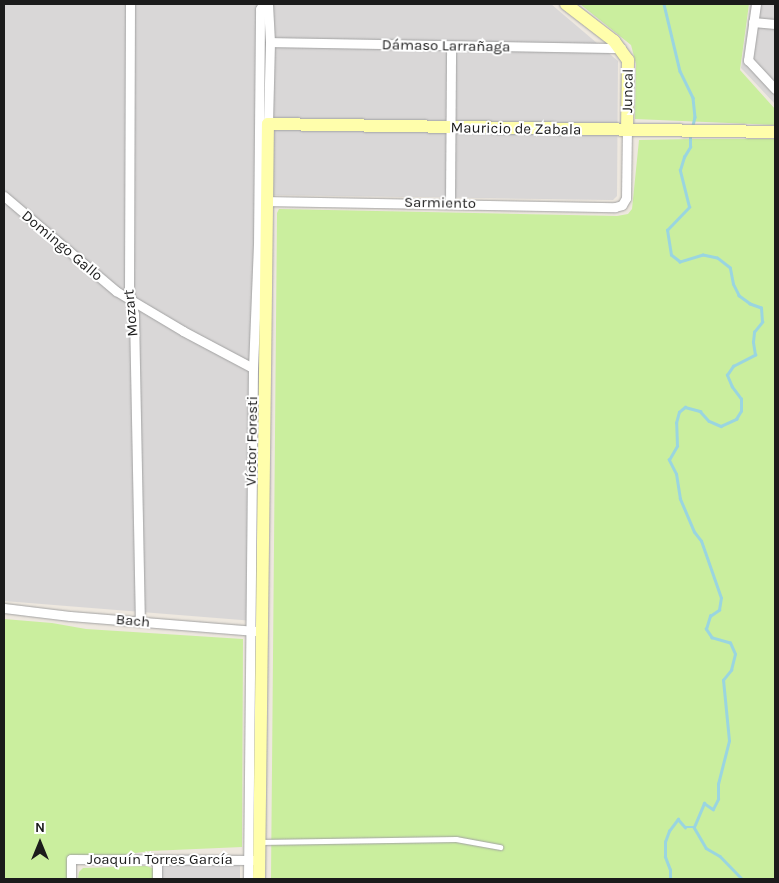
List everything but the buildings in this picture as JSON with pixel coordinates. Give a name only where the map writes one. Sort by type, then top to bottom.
[{"type":"street","name":"Mozart","points":[[130,4],[129,291],[134,314],[140,622]]},
{"type":"street","name":"Víctor Foresti","points":[[259,879],[253,860],[263,201],[260,9],[263,4]]},
{"type":"street","name":"Víctor Foresti","points":[[263,124],[270,42],[268,4]]},
{"type":"street","name":"Juncal","points":[[566,4],[620,48],[628,60],[626,198],[622,205]]},
{"type":"street","points":[[756,4],[748,60],[775,89]]},
{"type":"street","points":[[753,22],[775,24]]},
{"type":"street","name":"Dámaso Larrañaga","points":[[270,42],[620,48]]},
{"type":"street","points":[[450,203],[451,46]]},
{"type":"street","name":"Mauricio de Zabala","points":[[263,124],[775,132]]},
{"type":"street","name":"Domingo Gallo","points":[[4,196],[110,286],[182,331],[253,368]]},
{"type":"street","name":"Víctor Foresti","points":[[248,879],[260,842],[253,368],[258,245],[263,201]]},
{"type":"street","name":"Sarmiento","points":[[263,201],[450,203],[604,208],[622,205]]},
{"type":"street","name":"Bach","points":[[4,608],[140,622],[256,631]]},
{"type":"street","name":"Joaquín Torres García","points":[[71,879],[71,859],[253,860]]},
{"type":"street","points":[[157,860],[157,879]]},
{"type":"lane","points":[[260,842],[456,839],[500,847]]},
{"type":"shaded area","points":[[4,4],[551,4],[618,61],[617,196],[613,200],[264,195],[254,621],[4,601]]},
{"type":"shaded area","points":[[750,4],[775,4],[775,104],[741,68]]},
{"type":"shaded area","points":[[161,865],[240,865],[240,879],[161,879]]},
{"type":"green space","points":[[580,4],[749,4],[740,70],[775,109],[775,125],[635,119],[636,64],[631,45]]},
{"type":"green space","points":[[775,139],[775,879],[271,879],[277,213],[279,209],[617,216],[628,214],[632,209],[639,140]]},
{"type":"green space","points":[[4,619],[52,623],[86,629],[243,639],[242,847],[150,851],[73,862],[68,879],[4,879]]},
{"type":"green space","points":[[146,866],[155,869],[154,879],[78,879],[79,872],[83,868]]},
{"type":"waterway","points":[[664,4],[680,71],[693,98],[695,117],[693,126]]},
{"type":"waterway","points":[[670,879],[670,870],[665,857],[665,842],[669,831],[678,819],[685,827],[694,827],[704,803],[713,809],[718,799],[718,784],[729,741],[723,680],[731,670],[735,654],[730,643],[712,638],[706,629],[710,616],[719,610],[721,598],[701,541],[694,532],[680,499],[676,474],[669,460],[677,446],[676,423],[679,412],[685,407],[700,411],[709,421],[721,426],[736,419],[741,411],[741,399],[732,387],[727,375],[733,366],[755,355],[754,332],[762,322],[761,308],[750,304],[739,296],[733,284],[730,268],[717,258],[703,255],[680,262],[671,255],[667,230],[689,207],[680,170],[684,157],[690,147],[690,136]]},
{"type":"waterway","points":[[694,827],[706,848],[720,856],[742,879]]}]
